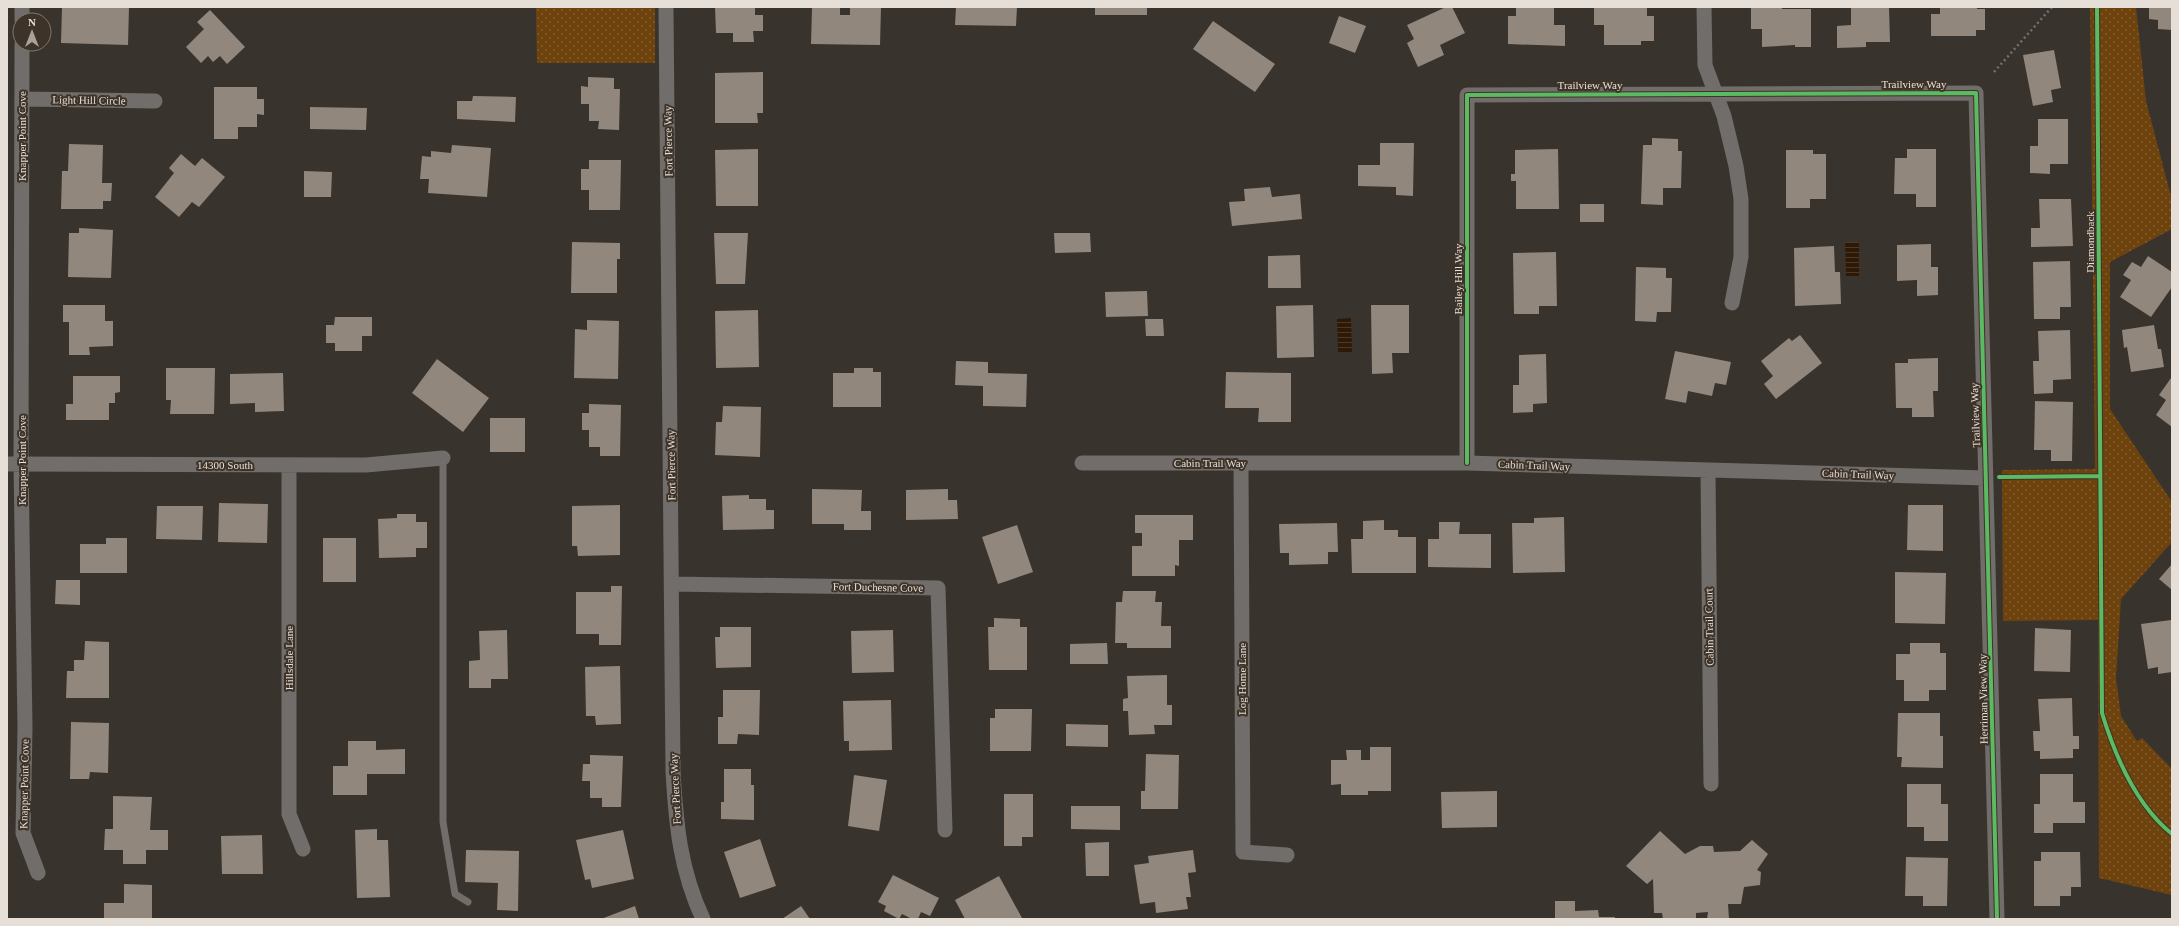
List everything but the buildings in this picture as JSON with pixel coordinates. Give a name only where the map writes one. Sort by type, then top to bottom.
[{"type":"street","name":"Fort Pierce Way","points":[[666,7],[673,771],[677,833],[691,894],[703,919]]},
{"type":"street","points":[[1704,7],[1705,65],[1724,116],[1734,158],[1741,199],[1741,256],[1732,303]]},
{"type":"street","name":"Knapper Point Cove","points":[[22,52],[14,464],[25,728],[23,833],[38,873]]},
{"type":"street","name":"Trailview Way","points":[[1467,95],[1976,92],[1986,478]]},
{"type":"street","name":"Bailey Hill Way","points":[[1467,95],[1467,463]]},
{"type":"street","name":"Light Hill Circle","points":[[22,99],[155,101]]},
{"type":"street","name":"14300 South","points":[[14,464],[366,465],[443,458]]},
{"type":"street","name":"Cabin Trail Way","points":[[1082,463],[1467,463],[1986,478]]},
{"type":"street","name":"Log Home Lane","points":[[1241,463],[1243,852],[1287,855]]},
{"type":"street","name":"Hillsdale Lane","points":[[289,465],[289,814],[303,849]]},
{"type":"street","name":"Cabin Trail Court","points":[[1708,470],[1711,784]]},
{"type":"street","name":"Herriman View Way","points":[[1986,478],[1997,919]]},
{"type":"street","name":"Fort Duchesne Cove","points":[[672,584],[938,588],[945,830]]},
{"type":"lane","points":[[443,458],[443,822],[455,894],[468,902]]},
{"type":"path","points":[[1994,72],[2052,7]]},
{"type":"shaded area","points":[[536,7],[655,7],[655,63],[537,63]]},
{"type":"shaded area","points":[[2090,7],[2136,7],[2146,101],[2172,200],[2172,229],[2110,262],[2110,409],[2172,502],[2172,542],[2121,599],[2116,678],[2121,716],[2137,741],[2142,738],[2172,769],[2172,895],[2099,878],[2098,620],[2003,621],[2002,470],[2095,469]]},
{"type":"shaded area","points":[[1845,242],[1859,242],[1859,276],[1846,276]]},
{"type":"shaded area","points":[[1351,318],[1352,352],[1338,352],[1337,319]]},
{"type":"cycle path","name":"Diamondback","points":[[2097,7],[2102,713],[2113,746],[2128,779],[2148,809],[2172,834]]},
{"type":"cycle path","points":[[1467,463],[1467,95],[1976,93],[1997,919]]},
{"type":"cycle path","points":[[1999,477],[2100,476]]}]
